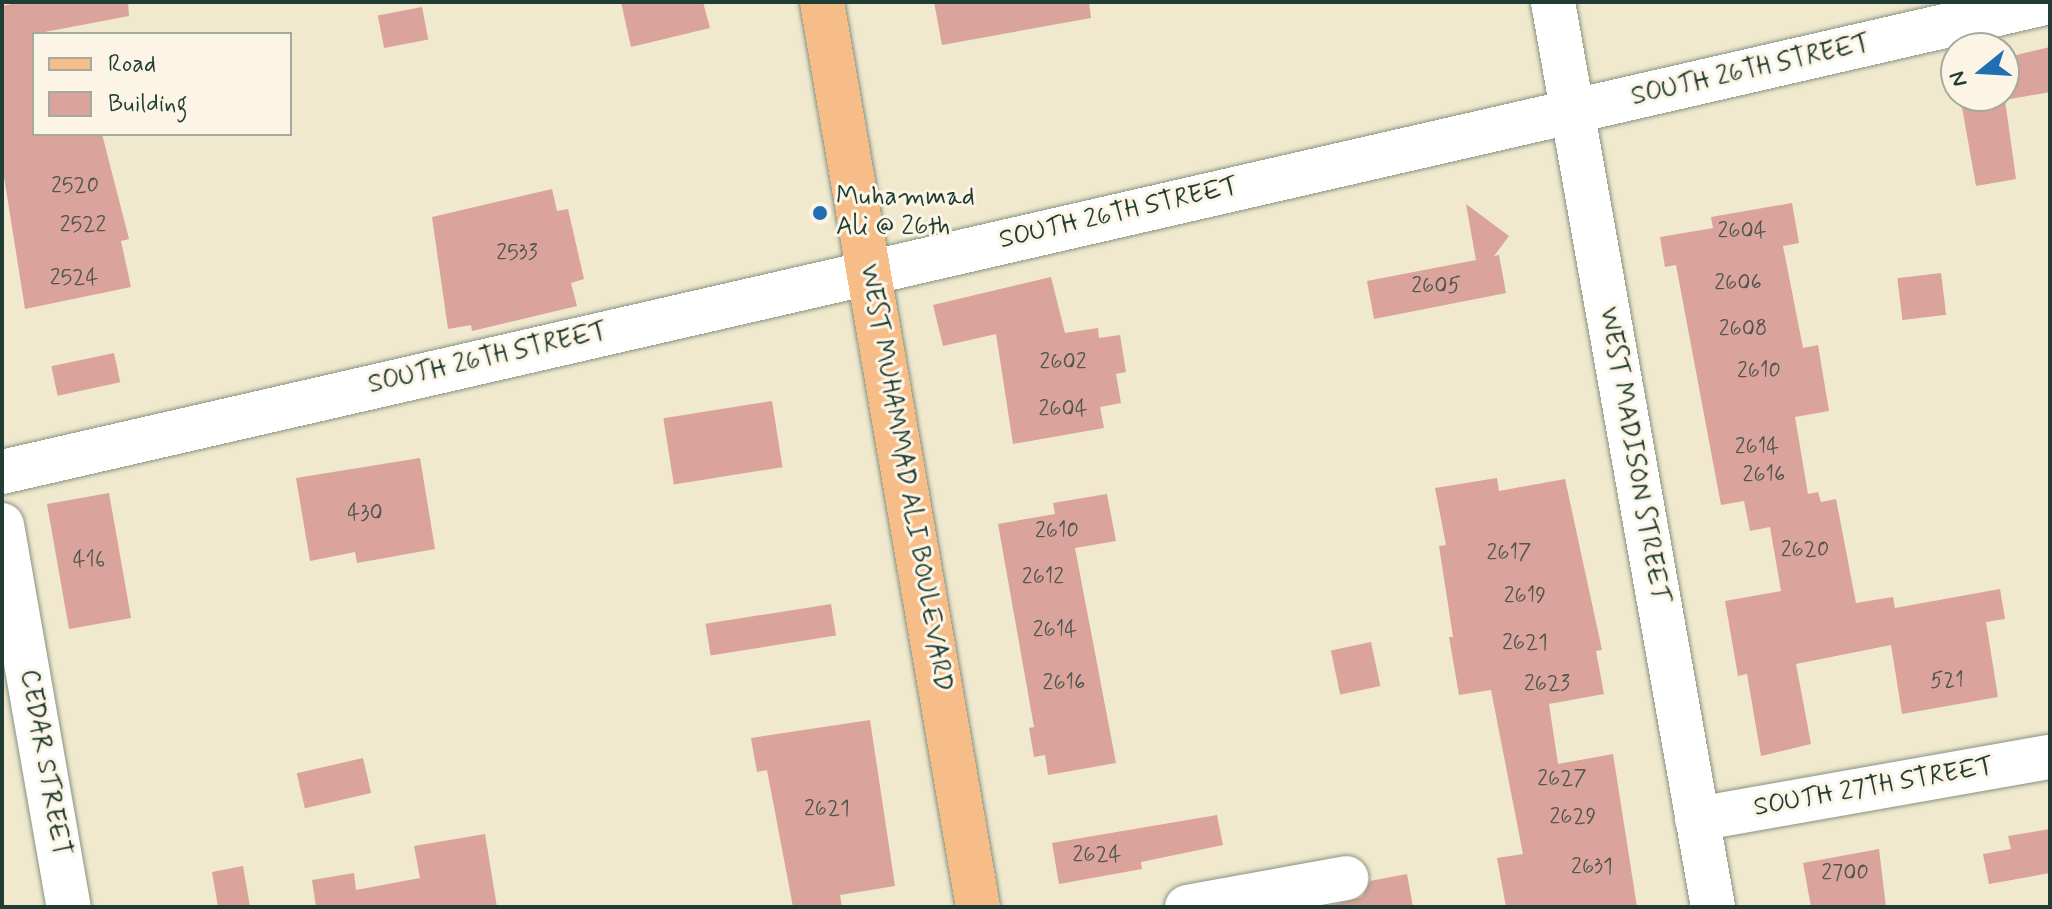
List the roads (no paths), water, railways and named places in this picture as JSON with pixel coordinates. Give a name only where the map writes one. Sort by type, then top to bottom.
[{"type":"main road","name":"WEST MUHAMMAD ALI BOULEVARD","points":[[822,2],[871,273],[871,302],[978,907]]},
{"type":"street","name":"WEST MADISON STREET","points":[[1553,2],[1713,907]]},
{"type":"street","name":"SOUTH 26TH STREET","points":[[2,472],[2050,2]]},
{"type":"street","name":"CEDAR STREET","points":[[2,525],[69,907]]},
{"type":"street","name":"SOUTH 27TH STREET","points":[[1697,819],[2050,757]]},
{"type":"street","points":[[1187,907],[1346,878]]},
{"type":"place","name":"Muhammad Ali @ 26th","points":[[820,213]]}]
